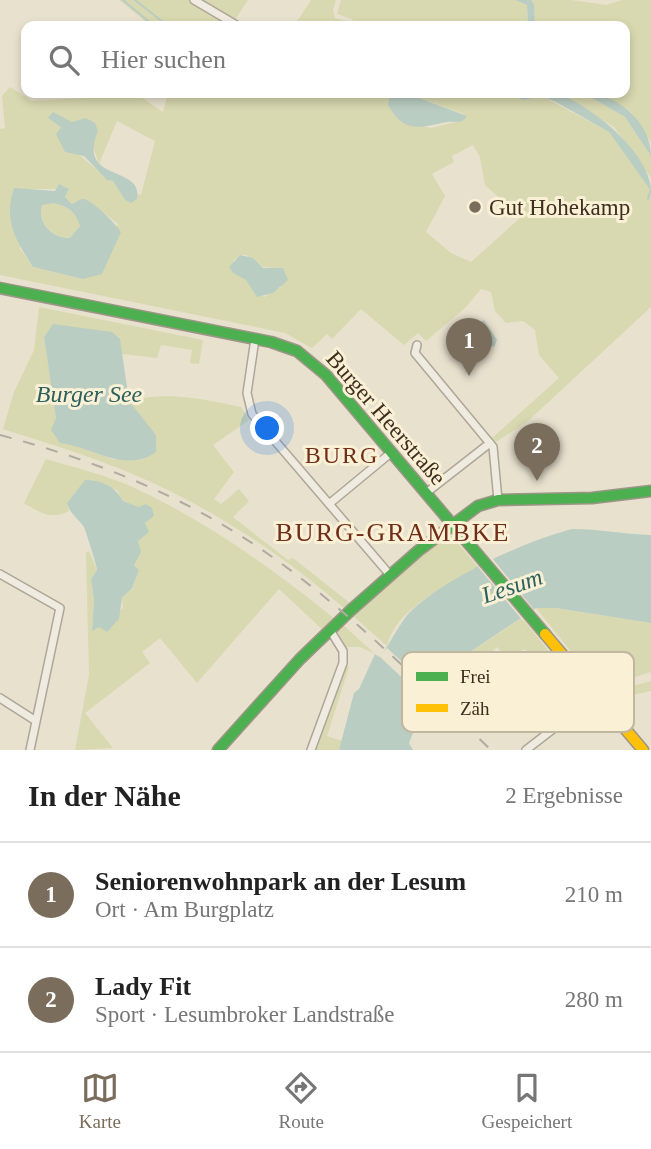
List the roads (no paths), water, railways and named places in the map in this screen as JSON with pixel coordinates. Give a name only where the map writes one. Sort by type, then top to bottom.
[{"type":"main road","name":"Burger Heerstraße","points":[[0,288],[255,339],[297,351],[316,365],[561,652]]},
{"type":"main road","points":[[218,750],[330,630],[390,575],[478,506],[498,500],[592,498],[651,491]]},
{"type":"main road","name":"Burger Heerstraße","points":[[628,732],[643,750]]},
{"type":"street","points":[[194,0],[230,21]]},
{"type":"street","points":[[255,339],[247,393],[252,414],[390,575]]},
{"type":"street","points":[[417,345],[415,353],[490,443],[498,500]]},
{"type":"street","points":[[426,493],[490,443]]},
{"type":"street","points":[[329,504],[392,452]]},
{"type":"street","points":[[0,574],[60,608],[30,750]]},
{"type":"street","points":[[311,750],[343,663],[343,651],[330,630]]},
{"type":"street","points":[[0,698],[36,721]]},
{"type":"street","points":[[526,750],[549,732]]},
{"type":"water","points":[[515,0],[531,0],[534,4],[535,21],[528,21],[527,5]]},
{"type":"water","points":[[389,98],[419,98],[467,116],[463,121],[414,127],[401,121],[388,105]]},
{"type":"water","points":[[547,98],[571,100],[617,133],[641,162],[651,191],[609,132]]},
{"type":"water","points":[[592,98],[608,98],[629,111],[645,131],[651,156],[625,117]]},
{"type":"water","points":[[53,112],[72,122],[86,118],[95,123],[98,131],[94,148],[96,159],[103,167],[131,181],[136,188],[137,199],[131,203],[125,200],[113,181],[107,180],[84,156],[65,152],[56,134],[61,127],[48,118]]},
{"type":"water","points":[[59,184],[69,189],[65,197],[72,204],[82,199],[91,202],[121,232],[102,274],[83,279],[33,267],[21,248],[11,220],[14,188],[55,191]],"holes":[[[53,203],[67,208],[76,216],[80,226],[70,238],[57,235],[44,223],[42,205]]]},
{"type":"water","points":[[240,255],[253,258],[263,268],[283,268],[288,280],[273,293],[257,297],[246,280],[233,273],[229,267]]},
{"type":"water","points":[[484,320],[497,340],[494,347],[485,345],[478,338],[477,325]]},
{"type":"water","name":"Burger See","points":[[53,324],[112,332],[120,339],[129,401],[156,435],[156,452],[144,458],[121,460],[60,443],[51,430],[56,418],[44,337]]},
{"type":"water","points":[[85,480],[107,485],[116,491],[123,501],[139,507],[146,504],[152,508],[154,516],[145,523],[149,532],[138,541],[141,552],[134,565],[139,570],[132,588],[122,598],[119,619],[107,632],[99,627],[92,631],[94,600],[91,579],[97,570],[84,527],[67,503]]},
{"type":"water","name":"Lesum","points":[[572,529],[651,535],[651,623],[556,608],[536,608],[470,652],[402,652],[402,732],[413,732],[409,743],[413,750],[339,750],[354,693],[359,689],[375,654],[379,657],[413,609],[466,573]]},
{"type":"waterway","points":[[123,0],[148,21]]},
{"type":"waterway","points":[[135,0],[162,21]]},
{"type":"waterway","points":[[648,199],[651,189]]},
{"type":"railway","points":[[0,435],[68,455],[134,480],[228,528],[320,593],[402,665]]},
{"type":"railway","points":[[472,732],[491,750]]},
{"type":"place","name":"Gut Hohekamp","points":[[475,207]]},
{"type":"place","name":"Seniorenwohnpark an der Lesum","points":[[469,376]]},
{"type":"place","name":"Lady Fit","points":[[537,481]]},
{"type":"district","name":"BURG","points":[[342,455]]},
{"type":"district","name":"BURG-GRAMBKE","points":[[393,532]]}]
